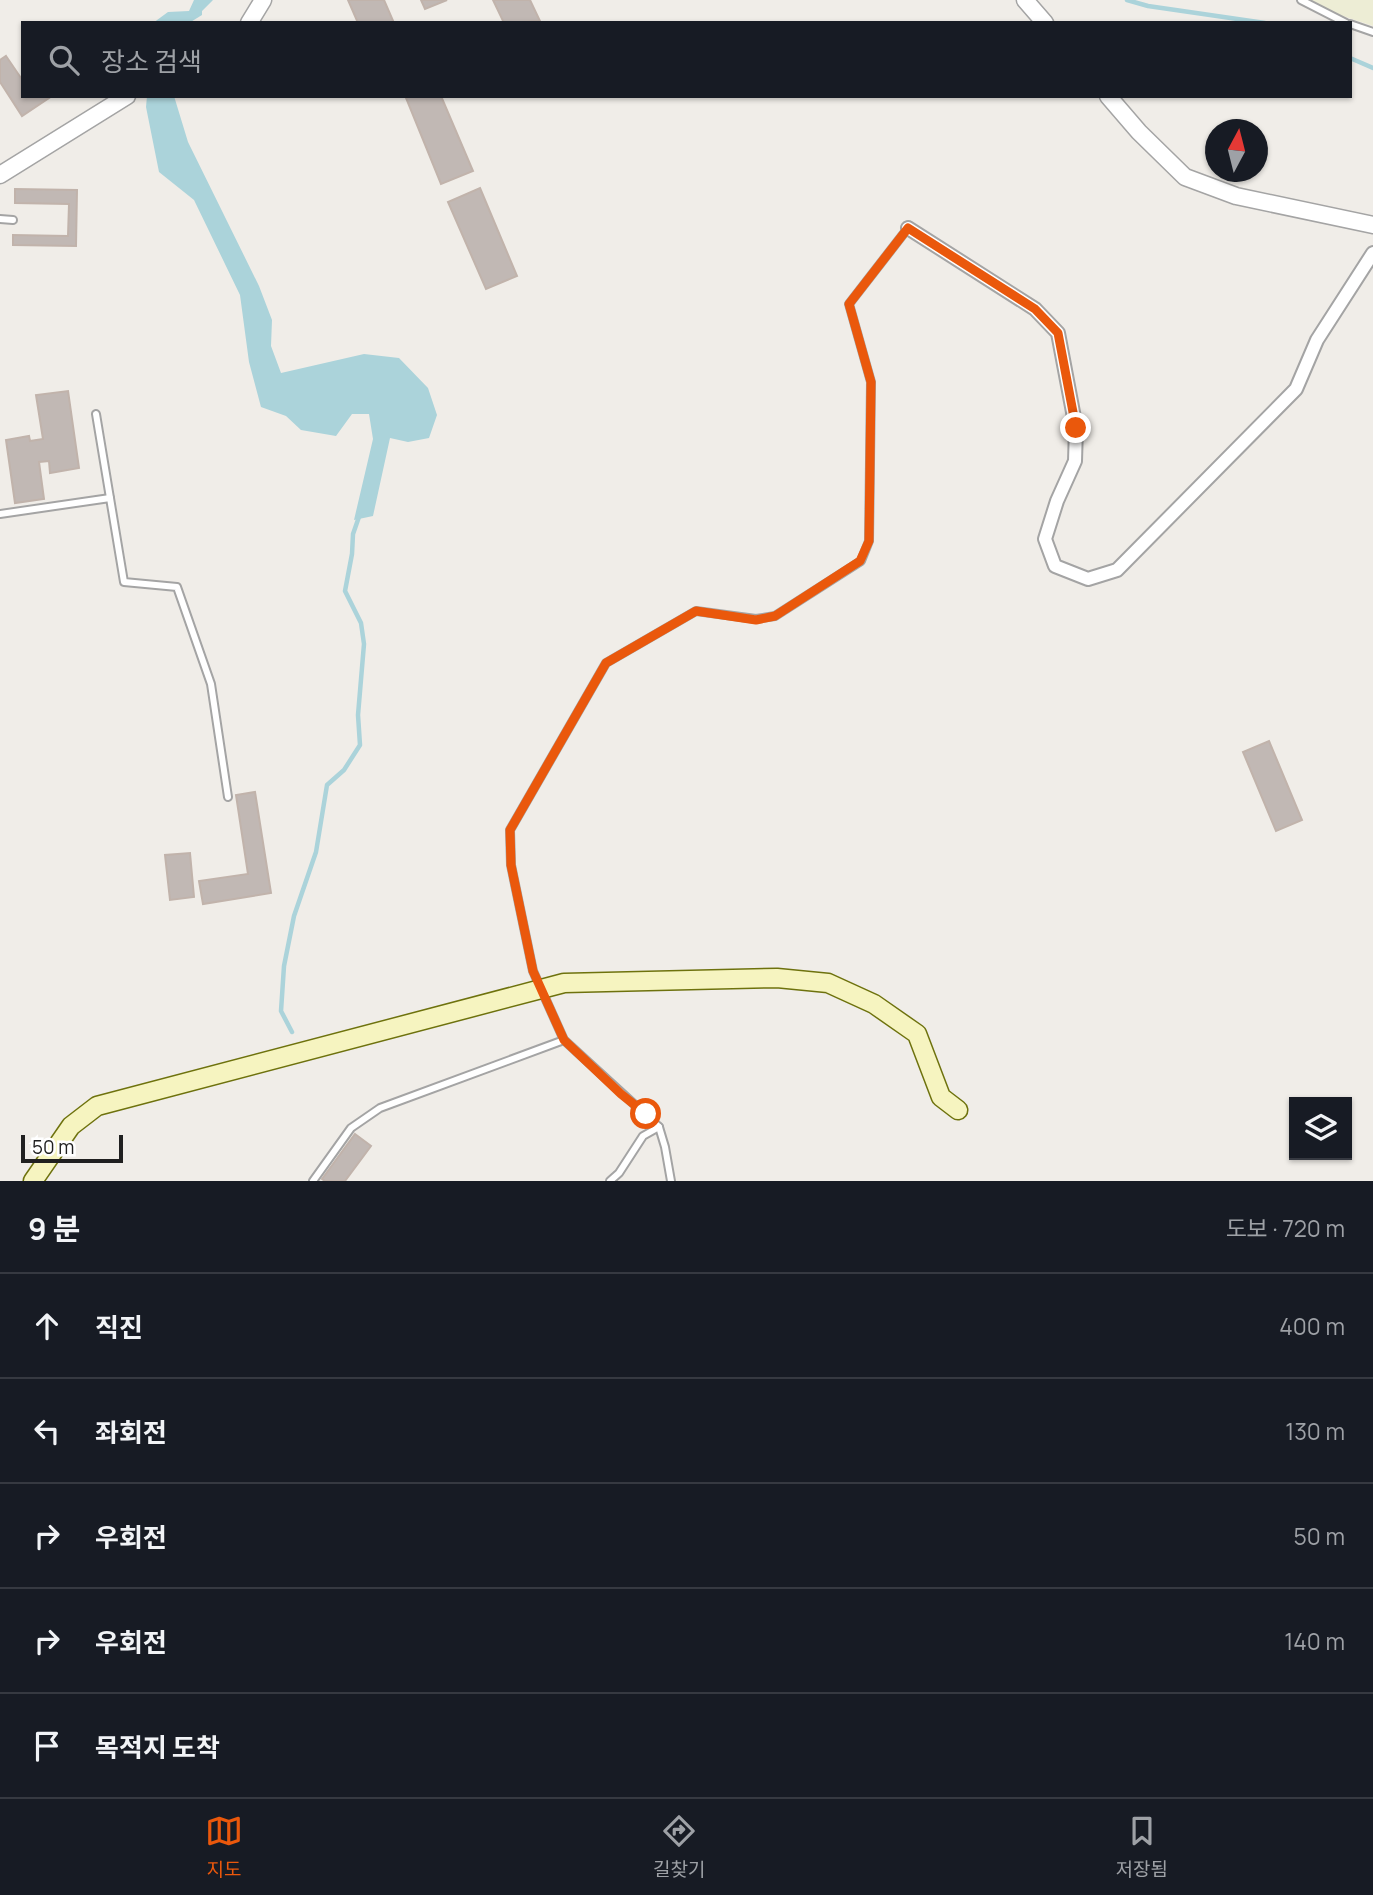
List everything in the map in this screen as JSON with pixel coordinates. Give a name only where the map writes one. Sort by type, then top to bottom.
[{"type":"main road","points":[[33,1181],[71,1126],[97,1106],[564,984],[777,978],[828,983],[874,1004],[917,1034],[941,1097],[958,1110]]},
{"type":"street","points":[[250,21],[263,0]]},
{"type":"street","points":[[1025,0],[1043,21]]},
{"type":"street","points":[[1110,98],[1139,132],[1185,177],[1236,196],[1373,225]]},
{"type":"street","points":[[0,175],[121,99]]},
{"type":"street","points":[[908,228],[1035,309],[1058,333],[1076,428],[1075,461],[1057,501],[1045,539],[1055,566],[1088,579],[1117,570],[1296,389],[1317,340],[1373,253]]},
{"type":"lane","points":[[1301,0],[1344,21]]},
{"type":"lane","points":[[1352,24],[1373,32]]},
{"type":"lane","points":[[0,219],[13,220]]},
{"type":"lane","points":[[671,1181],[659,1127],[564,1040],[533,971],[511,865],[510,830],[606,663],[696,611],[756,620],[775,616],[860,561],[869,541],[871,382],[849,304],[908,228]]},
{"type":"lane","points":[[96,414],[124,582],[177,587],[211,684],[228,797]]},
{"type":"lane","points":[[0,514],[110,498]]},
{"type":"lane","points":[[313,1181],[351,1128],[380,1108],[564,1040]]},
{"type":"lane","points":[[610,1181],[619,1173],[643,1136],[659,1127]]},
{"type":"green space","points":[[1311,0],[1373,0],[1373,26],[1334,13]]},
{"type":"water","points":[[194,0],[213,0],[202,11],[202,15],[192,21],[156,21],[168,12],[189,11]]},
{"type":"water","points":[[147,98],[175,98],[188,142],[259,286],[272,320],[271,346],[281,373],[364,354],[399,358],[428,388],[437,415],[429,438],[408,442],[390,438],[373,516],[354,520],[373,439],[369,414],[352,414],[336,436],[301,430],[286,416],[261,407],[249,362],[240,295],[194,200],[159,172],[146,107]]},
{"type":"building","points":[[348,0],[384,0],[393,21],[357,21]]},
{"type":"building","points":[[421,0],[447,0],[425,9]]},
{"type":"building","points":[[493,0],[530,0],[540,21],[503,21]]},
{"type":"building","points":[[6,56],[21,78],[21,98],[49,98],[22,116],[0,82],[0,60]]},
{"type":"building","points":[[406,98],[442,98],[473,171],[441,184]]},
{"type":"building","points":[[480,188],[517,276],[486,289],[448,202]]},
{"type":"building","points":[[15,189],[77,190],[76,246],[13,245],[13,235],[68,236],[69,204],[15,203]]},
{"type":"building","points":[[68,391],[79,468],[50,473],[49,461],[39,462],[44,499],[15,503],[6,440],[29,436],[30,441],[43,439],[36,395]]},
{"type":"building","points":[[1269,741],[1302,820],[1276,831],[1243,752]]},
{"type":"building","points":[[255,792],[271,893],[203,904],[199,881],[248,874],[236,795]]},
{"type":"building","points":[[190,853],[194,897],[170,900],[165,855]]},
{"type":"building","points":[[355,1134],[371,1146],[345,1181],[322,1179]]},
{"type":"waterway","points":[[1127,0],[1148,6],[1251,21]]},
{"type":"waterway","points":[[1352,59],[1373,68]]},
{"type":"waterway","points":[[292,1032],[281,1011],[284,966],[294,916],[316,852],[327,785],[344,770],[360,745],[358,715],[364,644],[361,623],[345,591],[353,534],[360,514]]},
{"type":"route","points":[[646,1114],[564,1040],[533,971],[511,865],[510,830],[606,663],[696,611],[756,620],[775,616],[860,561],[869,541],[871,382],[849,304],[908,228],[1035,309],[1058,333],[1076,428]]}]
